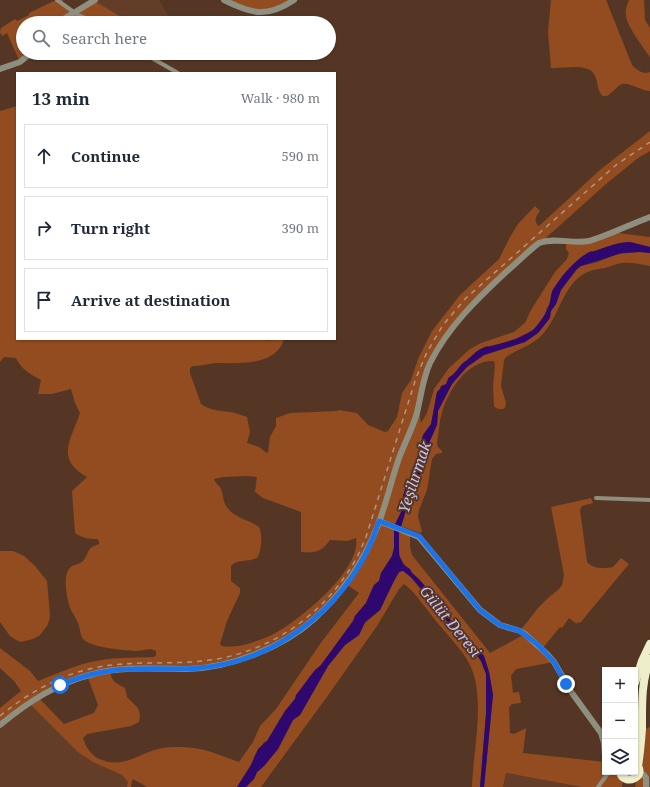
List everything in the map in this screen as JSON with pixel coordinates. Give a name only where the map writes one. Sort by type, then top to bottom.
[{"type":"highway","points":[[638,674],[650,644]]},
{"type":"highway","points":[[638,765],[642,731],[644,677],[650,659]]},
{"type":"highway","points":[[620,777],[630,782],[636,775]]},
{"type":"street","points":[[57,0],[80,16]]},
{"type":"street","points":[[67,16],[95,0]]},
{"type":"street","points":[[224,0],[242,9],[259,13],[278,9],[294,0]]},
{"type":"street","points":[[0,69],[22,60]]},
{"type":"street","points":[[155,60],[176,72]]},
{"type":"street","points":[[0,65],[9,66]]},
{"type":"street","points":[[0,725],[43,693],[86,675],[118,670],[188,669],[209,667],[241,659],[279,644],[312,621],[341,591],[360,564],[382,522],[398,459],[416,415],[422,388],[430,365],[444,339],[472,305],[532,248],[539,244],[549,241],[588,241],[650,217]]},
{"type":"street","points":[[596,498],[650,500]]},
{"type":"street","points":[[382,522],[419,536],[486,616],[500,625],[520,631],[537,644],[554,662],[572,693],[601,732],[603,739]]},
{"type":"street","points":[[638,774],[644,775],[646,778],[646,787]]},
{"type":"street","points":[[598,787],[607,775]]},
{"type":"shaded area","points":[[56,0],[63,0],[62,4],[73,12],[67,16],[27,16],[29,13]]},
{"type":"shaded area","points":[[159,0],[168,16],[121,16],[94,1]]},
{"type":"shaded area","points":[[224,0],[294,0],[266,12]]},
{"type":"shaded area","points":[[551,0],[606,0],[632,65],[643,72],[650,72],[650,91],[628,84],[622,84],[607,96],[603,96],[598,89],[595,76],[588,69],[575,67],[551,68],[548,32]]},
{"type":"shaded area","points":[[629,0],[644,0],[645,20],[650,28],[650,57],[627,20],[626,10]]},
{"type":"shaded area","points":[[94,1],[120,16],[82,16],[73,12]]},
{"type":"shaded area","points":[[15,19],[16,53],[7,33],[2,36],[0,32],[1,28]]},
{"type":"shaded area","points":[[16,106],[16,340],[284,340],[280,348],[273,355],[255,362],[215,363],[193,366],[190,368],[190,373],[201,404],[213,410],[235,413],[247,417],[250,432],[247,443],[259,447],[267,453],[270,437],[276,426],[276,418],[290,413],[339,410],[357,413],[368,425],[385,432],[388,431],[397,417],[402,393],[411,380],[418,359],[432,331],[460,295],[499,259],[518,224],[535,206],[540,211],[536,217],[536,222],[539,226],[601,169],[650,131],[650,151],[638,158],[606,184],[471,305],[435,355],[421,399],[421,423],[427,413],[434,389],[449,368],[470,349],[481,343],[514,332],[525,323],[531,310],[555,272],[567,259],[569,253],[566,249],[566,242],[618,233],[650,237],[650,247],[630,242],[620,243],[590,252],[582,257],[562,276],[554,288],[545,315],[533,330],[516,339],[485,347],[463,363],[448,379],[446,384],[437,392],[431,425],[423,435],[417,459],[411,471],[407,495],[406,488],[402,510],[396,524],[380,519],[394,529],[394,548],[392,556],[381,573],[379,581],[374,585],[366,603],[285,711],[267,741],[264,742],[255,755],[251,765],[237,787],[147,787],[133,779],[131,787],[127,787],[128,782],[122,775],[93,762],[79,753],[29,703],[0,725],[0,708],[21,691],[15,682],[0,668],[0,648],[30,671],[38,681],[64,670],[99,660],[153,657],[156,656],[156,651],[152,649],[135,651],[97,646],[87,642],[81,636],[78,623],[69,606],[66,576],[71,567],[83,561],[90,549],[99,544],[99,541],[97,539],[83,537],[75,533],[72,491],[87,477],[77,470],[71,463],[68,455],[68,448],[80,413],[71,389],[52,394],[38,394],[41,380],[24,369],[16,358],[4,357],[0,362],[0,111]],"holes":[[[223,477],[257,477],[255,492],[263,498],[301,512],[301,552],[318,551],[330,540],[347,541],[356,538],[355,551],[349,565],[339,579],[326,594],[297,619],[272,635],[260,640],[241,645],[228,647],[222,646],[220,644],[227,621],[240,593],[240,588],[231,581],[231,566],[237,562],[251,560],[258,557],[261,547],[261,538],[259,527],[228,509],[224,502],[221,489],[214,479]],[[346,584],[359,593],[320,644],[276,709],[260,726],[253,742],[239,762],[202,749],[187,747],[166,747],[122,762],[108,762],[93,755],[87,747],[83,738],[87,734],[131,726],[139,722],[140,715],[138,708],[127,697],[125,688],[113,680],[110,670],[222,665],[279,644],[326,608]],[[87,675],[98,705],[94,713],[64,724],[38,697]]]},
{"type":"shaded area","points":[[640,252],[650,253],[650,266],[634,263],[621,263],[592,270],[581,276],[573,283],[554,318],[542,335],[534,342],[506,357],[504,360],[501,386],[506,403],[505,408],[499,409],[494,406],[494,361],[475,365],[460,378],[445,403],[441,416],[437,443],[442,453],[436,454],[432,459],[427,490],[419,510],[418,516],[422,532],[420,533],[401,526],[429,450],[429,443],[437,425],[438,411],[456,378],[467,367],[484,355],[525,342],[538,333],[549,319],[551,311],[556,304],[561,290],[575,271],[581,266],[598,262],[617,254]]},
{"type":"shaded area","points":[[591,498],[593,503],[582,506],[580,510],[587,562],[592,566],[610,568],[613,567],[621,558],[629,564],[580,623],[578,622],[577,624],[569,618],[562,628],[560,627],[542,649],[554,662],[516,669],[511,676],[513,693],[519,692],[521,703],[512,704],[509,707],[510,733],[514,734],[526,728],[523,753],[602,762],[602,775],[621,775],[623,780],[622,787],[582,787],[506,773],[503,787],[484,787],[493,695],[489,672],[484,656],[464,633],[453,624],[443,608],[427,588],[400,560],[399,531],[410,535],[412,555],[490,653],[525,634],[520,631],[538,608],[562,585],[564,575],[551,507]]},
{"type":"shaded area","points":[[0,551],[13,551],[24,556],[35,566],[47,581],[50,615],[49,621],[40,635],[33,639],[21,642],[16,640],[10,636],[0,622]]},
{"type":"shaded area","points":[[400,571],[405,571],[407,573],[441,613],[455,632],[481,661],[486,674],[486,714],[480,787],[472,787],[478,709],[475,679],[470,665],[459,648],[417,596],[404,584],[399,589],[377,626],[261,787],[246,787],[254,779],[257,772],[278,749],[293,720],[300,715],[328,666],[345,645],[359,635],[365,623],[380,610]]},
{"type":"shaded area","points":[[29,703],[79,753],[93,762],[122,775],[128,782],[127,787],[0,787],[0,725]]},
{"type":"shaded area","points":[[650,727],[650,787],[635,787],[638,775],[642,731]]},
{"type":"shaded area","points":[[506,773],[583,786],[503,787]]},
{"type":"water","points":[[630,242],[650,247],[650,253],[622,253],[581,266],[561,290],[556,304],[551,311],[550,318],[538,333],[525,342],[484,355],[467,367],[452,384],[438,411],[437,425],[429,443],[429,450],[406,510],[399,534],[399,555],[404,565],[419,579],[443,608],[453,624],[464,633],[484,656],[489,672],[493,695],[484,787],[480,787],[486,714],[486,674],[477,655],[455,632],[412,578],[403,571],[399,572],[396,577],[380,610],[365,622],[359,635],[345,645],[328,666],[300,715],[293,720],[278,749],[257,772],[254,779],[246,787],[237,787],[251,765],[258,749],[267,741],[285,711],[295,699],[296,695],[315,670],[321,665],[353,621],[355,616],[366,603],[374,585],[379,581],[381,573],[392,556],[394,548],[394,529],[402,510],[403,496],[406,486],[407,492],[409,479],[417,459],[423,435],[431,424],[437,392],[441,386],[446,384],[449,377],[480,349],[513,340],[533,330],[541,321],[548,309],[553,289],[565,273],[579,259],[589,252],[618,243]]},
{"type":"railway","points":[[0,716],[21,700],[44,686],[81,671],[121,664],[203,661],[225,658],[246,652],[285,633],[303,621],[320,606],[335,590],[348,572],[366,537],[416,378],[427,352],[443,325],[465,299],[616,165],[650,142]]},
{"type":"route","points":[[60,685],[76,678],[110,670],[188,669],[222,665],[268,650],[312,621],[341,591],[360,564],[379,521],[419,536],[480,610],[500,625],[520,631],[537,644],[554,662],[566,684]]},
{"type":"water label","name":"Yeşilırmak","points":[[414,477]]},
{"type":"water label","name":"Gülüt Deresi","points":[[451,621]]}]
